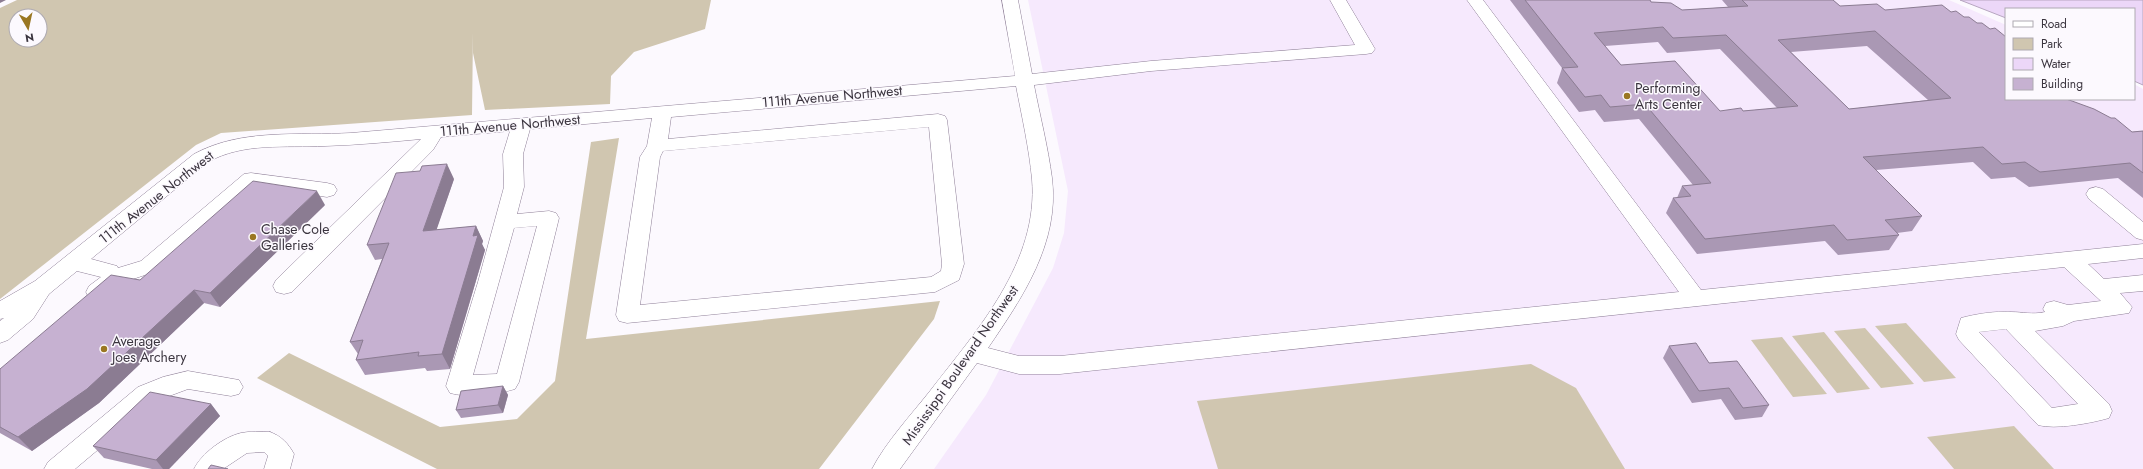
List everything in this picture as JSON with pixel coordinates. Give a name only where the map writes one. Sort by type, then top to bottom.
[{"type":"street","name":"Mississippi Boulevard Northwest","points":[[885,469],[972,353],[1024,274],[1040,224],[1043,195],[1042,179],[1010,0]]},
{"type":"street","name":"111th Avenue Northwest","points":[[0,311],[43,287],[212,151],[233,144],[259,141],[343,140],[1024,79],[1050,78],[1180,64],[1366,49],[1338,0]]},
{"type":"street","points":[[1475,0],[1695,298]]},
{"type":"street","points":[[843,96],[844,129]]},
{"type":"street","points":[[657,146],[938,120],[953,264],[951,275],[935,284],[627,316],[650,157],[657,146],[662,112]]},
{"type":"street","points":[[505,222],[549,218],[507,382],[458,386],[489,282],[514,187],[513,154],[522,124]]},
{"type":"street","points":[[284,286],[426,146],[434,132]]},
{"type":"street","points":[[84,303],[113,278],[149,266],[251,179],[327,190]]},
{"type":"street","points":[[2096,194],[2143,233]]},
{"type":"street","points":[[972,353],[1019,365],[1060,365],[2143,251]]},
{"type":"street","points":[[2120,253],[2143,274]]},
{"type":"street","points":[[2011,320],[2100,411],[2047,418],[1967,334],[1969,324],[2011,320],[2036,322],[2064,318],[2068,313],[2121,307],[2069,259]]},
{"type":"street","points":[[73,262],[109,271],[113,278]]},
{"type":"street","points":[[2100,287],[2143,283]]},
{"type":"street","name":"111th Avenue Northwest","points":[[0,334],[25,313],[43,287]]},
{"type":"street","points":[[57,469],[147,394],[171,384],[188,380],[230,387]]},
{"type":"street","points":[[207,469],[217,459],[242,444],[270,442],[281,454],[277,469]]},
{"type":"shaded area","points":[[1028,0],[1949,0],[2005,25],[2005,100],[2135,100],[2135,85],[2143,89],[2143,469],[934,469],[986,395],[1053,268],[1064,233],[1068,191]]},
{"type":"green space","points":[[17,0],[711,0],[705,29],[634,52],[611,76],[610,104],[485,110],[473,53],[473,32],[472,115],[221,133],[196,145],[0,299],[0,8]]},
{"type":"green space","points":[[619,138],[586,339],[940,301],[934,319],[819,469],[437,469],[257,378],[289,353],[440,427],[517,419],[555,381],[591,142]]},
{"type":"green space","points":[[1906,323],[1956,378],[1924,382],[1875,326]]},
{"type":"green space","points":[[1865,328],[1914,384],[1881,388],[1834,331]]},
{"type":"green space","points":[[1824,332],[1870,389],[1837,393],[1792,336]]},
{"type":"green space","points":[[1782,337],[1827,394],[1793,397],[1751,340]]},
{"type":"green space","points":[[1531,364],[1576,388],[1625,469],[1218,469],[1197,401]]},
{"type":"green space","points":[[2014,426],[2054,469],[1954,469],[1927,437]]},
{"type":"water","points":[[1960,0],[2143,0],[2143,85],[2135,81],[2135,8],[2005,8],[2005,18]]},
{"type":"building","points":[[1525,0],[1650,0],[1651,2],[1671,3],[1682,10],[1748,6],[1742,0],[1833,0],[1840,6],[1877,4],[1885,10],[1942,5],[1951,12],[1956,11],[1964,17],[1969,17],[1977,23],[1982,23],[1990,29],[1995,28],[2005,36],[2005,100],[2069,100],[2094,109],[2111,118],[2115,118],[2132,132],[2143,131],[2143,173],[2130,163],[2040,172],[2025,162],[2002,164],[1983,147],[1863,157],[1922,216],[1885,220],[1899,235],[1847,240],[1834,225],[1705,239],[1673,198],[1691,196],[1682,186],[1711,183],[1645,104],[1610,107],[1601,95],[1585,97],[1562,68],[1578,67]],"holes":[[[1663,27],[1673,38],[1726,35],[1798,106],[1743,111],[1741,108],[1720,111],[1675,61],[1621,65],[1594,33]],[[1875,31],[1951,98],[1849,109],[1778,40]]]},
{"type":"building","points":[[447,164],[423,231],[476,226],[473,236],[478,235],[442,354],[418,356],[419,352],[356,360],[363,340],[350,342],[389,243],[367,245],[396,173],[420,171],[422,166]]},
{"type":"building","points":[[253,181],[317,191],[210,293],[194,290],[87,389],[18,437],[0,427],[0,369],[111,275],[140,280]]},
{"type":"building","points":[[1696,343],[1709,363],[1737,361],[1769,405],[1743,408],[1729,388],[1699,391],[1669,346]]},
{"type":"building","points":[[503,386],[498,405],[456,410],[461,391]]},
{"type":"building","points":[[150,392],[211,404],[156,460],[93,446]]},
{"type":"building","points":[[211,465],[228,469],[208,469]]},
{"type":"place","name":"Performing Arts Center","points":[[1627,96]]},
{"type":"place","name":"Chase Cole Galleries","points":[[253,237]]},
{"type":"place","name":"Average Joes Archery","points":[[104,349]]}]
